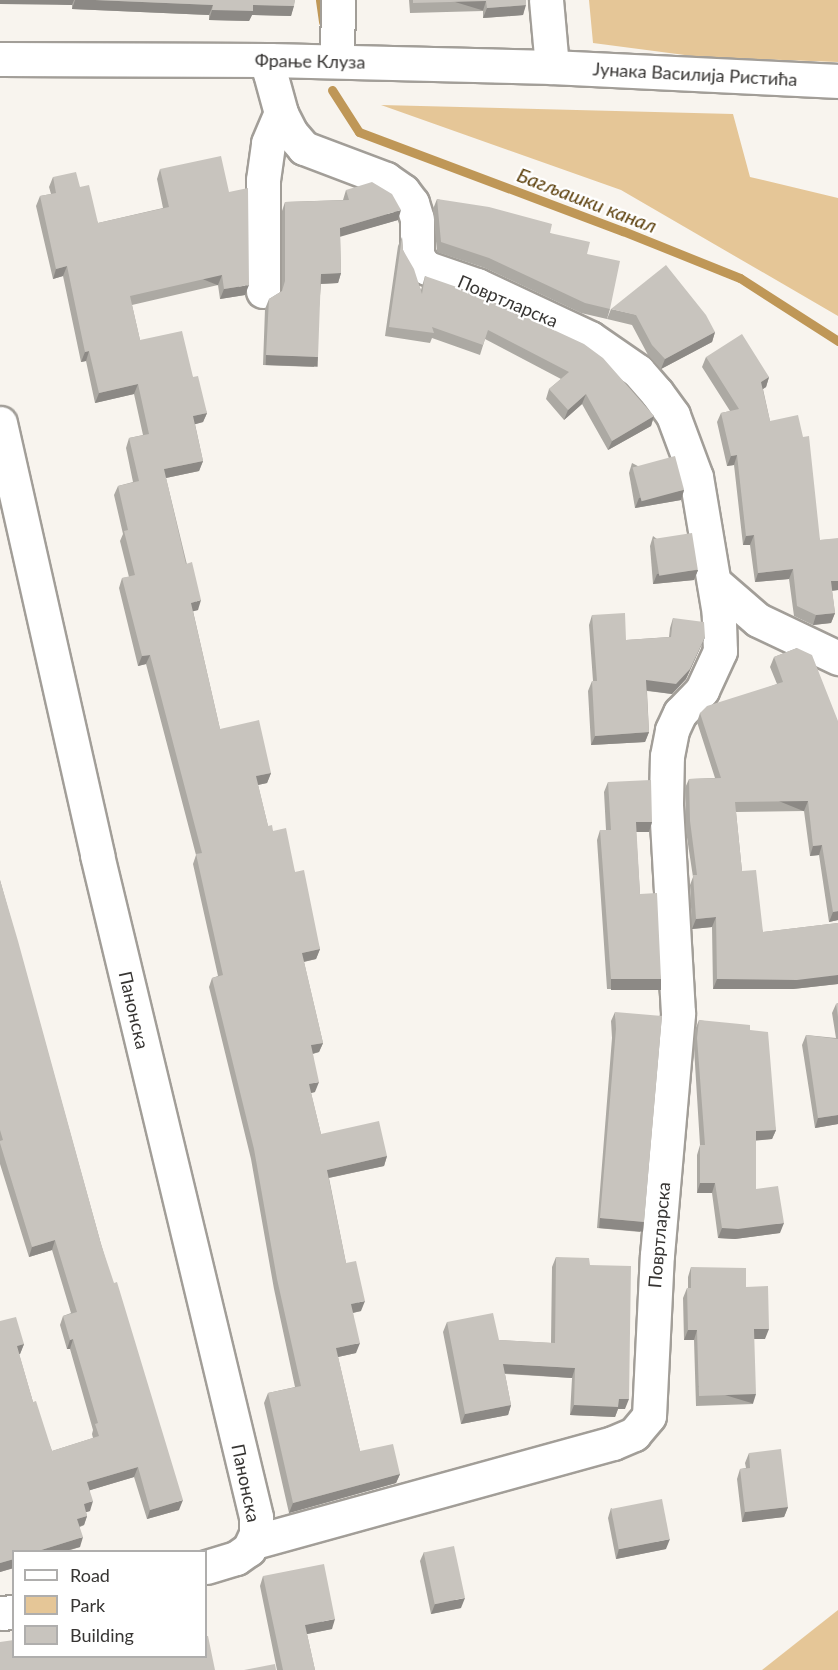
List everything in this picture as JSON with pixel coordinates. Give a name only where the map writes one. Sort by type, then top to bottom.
[{"type":"street","points":[[337,61],[338,0]]},
{"type":"street","points":[[546,0],[552,67]]},
{"type":"street","name":"Фрање Клуза","points":[[0,59],[270,60],[552,67]]},
{"type":"street","name":"Повртларска","points":[[270,60],[270,73],[281,114],[291,133],[304,148],[386,179],[404,191],[412,203],[417,219],[417,253],[420,261],[427,268],[477,285],[558,321],[616,354],[638,372],[673,415],[685,442],[702,506],[714,582],[720,651]]},
{"type":"street","name":"Јунака Василија Ристића","points":[[552,67],[838,81]]},
{"type":"street","points":[[263,291],[263,180],[268,143],[281,114]]},
{"type":"street","name":"Панонска","points":[[0,423],[94,843],[256,1517],[254,1542],[236,1558],[207,1567]]},
{"type":"street","points":[[714,582],[758,620],[838,658]]},
{"type":"street","name":"Повртларска","points":[[254,1542],[613,1443],[634,1434],[649,1416],[657,1256],[678,1014],[666,802],[668,756],[672,730],[680,713],[702,690],[720,651],[758,620]]},
{"type":"green space","points":[[589,0],[838,0],[838,62],[700,57],[593,43]]},
{"type":"green space","points":[[381,105],[733,114],[750,177],[838,198],[838,316],[621,190]]},
{"type":"green space","points":[[838,1610],[838,1670],[762,1670]]},
{"type":"building","points":[[95,0],[295,0],[294,6],[253,5],[253,11],[212,10],[213,5]]},
{"type":"building","points":[[413,0],[526,0],[526,5],[487,8],[486,1],[413,3]]},
{"type":"building","points":[[221,156],[229,192],[248,188],[249,285],[224,289],[222,275],[130,296],[140,340],[182,331],[193,377],[198,376],[207,413],[193,416],[203,461],[164,469],[186,564],[192,562],[201,600],[191,603],[220,729],[259,720],[271,773],[256,776],[268,826],[272,825],[273,831],[286,828],[295,872],[304,870],[320,949],[302,953],[323,1043],[311,1045],[319,1082],[309,1084],[321,1134],[379,1121],[387,1156],[327,1170],[346,1263],[356,1261],[365,1301],[351,1304],[360,1343],[336,1348],[360,1451],[393,1444],[400,1474],[293,1503],[268,1393],[301,1386],[277,1279],[254,1149],[212,978],[223,975],[196,854],[202,853],[150,655],[142,656],[122,578],[135,575],[124,531],[128,530],[118,486],[139,481],[129,438],[149,434],[138,384],[99,393],[89,351],[85,352],[67,266],[56,269],[40,196],[56,193],[53,177],[76,172],[80,187],[89,185],[98,223],[169,207],[160,169]]},
{"type":"building","points":[[372,182],[392,194],[401,210],[340,228],[341,273],[321,274],[318,357],[266,355],[269,299],[282,291],[285,281],[285,202],[349,200],[346,190]]},
{"type":"building","points":[[437,199],[489,207],[552,224],[550,233],[590,242],[587,254],[620,261],[610,309],[585,303],[489,258],[441,242]]},
{"type":"building","points":[[402,237],[403,250],[414,269],[422,294],[425,276],[474,293],[584,344],[603,358],[654,416],[612,441],[586,394],[568,410],[549,389],[569,372],[488,330],[483,345],[432,327],[434,333],[389,327]]},
{"type":"building","points":[[666,265],[706,315],[715,332],[665,359],[652,345],[636,315],[611,309]]},
{"type":"building","points":[[742,334],[769,377],[761,382],[770,421],[798,415],[803,437],[809,436],[820,540],[838,538],[838,581],[831,581],[835,613],[816,615],[797,606],[793,569],[758,573],[754,535],[746,536],[737,455],[731,456],[721,413],[739,409],[706,357]]},
{"type":"building","points":[[675,456],[684,490],[642,501],[632,467]]},
{"type":"building","points":[[692,533],[698,570],[659,576],[653,539]]},
{"type":"building","points":[[625,613],[626,640],[671,637],[673,618],[704,622],[705,637],[690,669],[676,684],[646,680],[649,732],[595,736],[592,681],[597,681],[592,615]]},
{"type":"building","points":[[797,648],[812,655],[838,721],[838,911],[833,912],[822,845],[813,846],[808,801],[735,802],[742,871],[756,870],[763,932],[838,923],[838,975],[797,980],[717,979],[716,917],[696,919],[693,875],[697,875],[690,821],[689,779],[721,778],[700,713],[707,706],[783,682],[774,657]]},
{"type":"building","points":[[651,780],[652,822],[636,822],[640,894],[657,893],[661,979],[611,979],[600,830],[611,830],[608,782]]},
{"type":"building","points":[[0,880],[101,1244],[114,1283],[117,1282],[183,1500],[150,1510],[138,1467],[87,1482],[93,1501],[84,1504],[87,1516],[77,1519],[83,1537],[41,1550],[12,1550],[12,1560],[0,1563],[0,1321],[16,1317],[24,1344],[17,1346],[33,1402],[36,1401],[52,1451],[99,1436],[95,1424],[98,1423],[73,1339],[70,1340],[63,1316],[77,1312],[55,1240],[32,1247],[0,1143],[3,1140],[0,1130]]},
{"type":"building","points":[[615,1012],[662,1016],[644,1222],[600,1218],[616,1029]]},
{"type":"building","points":[[699,1020],[750,1025],[750,1030],[768,1032],[776,1130],[756,1131],[756,1189],[778,1186],[784,1223],[738,1229],[722,1228],[715,1183],[700,1183],[700,1145],[705,1145],[697,1038]]},
{"type":"building","points":[[806,1035],[838,1039],[838,1115],[818,1118]]},
{"type":"building","points":[[556,1257],[589,1258],[590,1265],[631,1266],[629,1399],[619,1399],[618,1407],[574,1405],[575,1368],[503,1364],[511,1405],[465,1414],[447,1322],[493,1313],[499,1340],[555,1343]]},
{"type":"building","points":[[691,1267],[746,1268],[746,1287],[768,1286],[769,1329],[754,1329],[756,1394],[699,1396],[697,1330],[688,1330],[687,1288],[691,1288]]},
{"type":"building","points":[[781,1449],[788,1507],[745,1512],[740,1469],[750,1468],[749,1453]]},
{"type":"building","points":[[662,1499],[670,1539],[619,1549],[611,1509]]},
{"type":"building","points":[[454,1546],[465,1598],[435,1604],[424,1552]]},
{"type":"building","points":[[324,1564],[335,1619],[305,1625],[315,1670],[283,1670],[263,1576]]},
{"type":"building","points":[[208,1636],[215,1670],[0,1670],[0,1642],[12,1640],[12,1658],[207,1658]]},
{"type":"building","points":[[275,1664],[276,1670],[244,1670]]},
{"type":"waterway","name":"Багљашки канал","points":[[320,0],[323,22]]},
{"type":"waterway","name":"Багљашки канал","points":[[332,90],[359,132],[623,231],[740,278],[838,341]]}]
